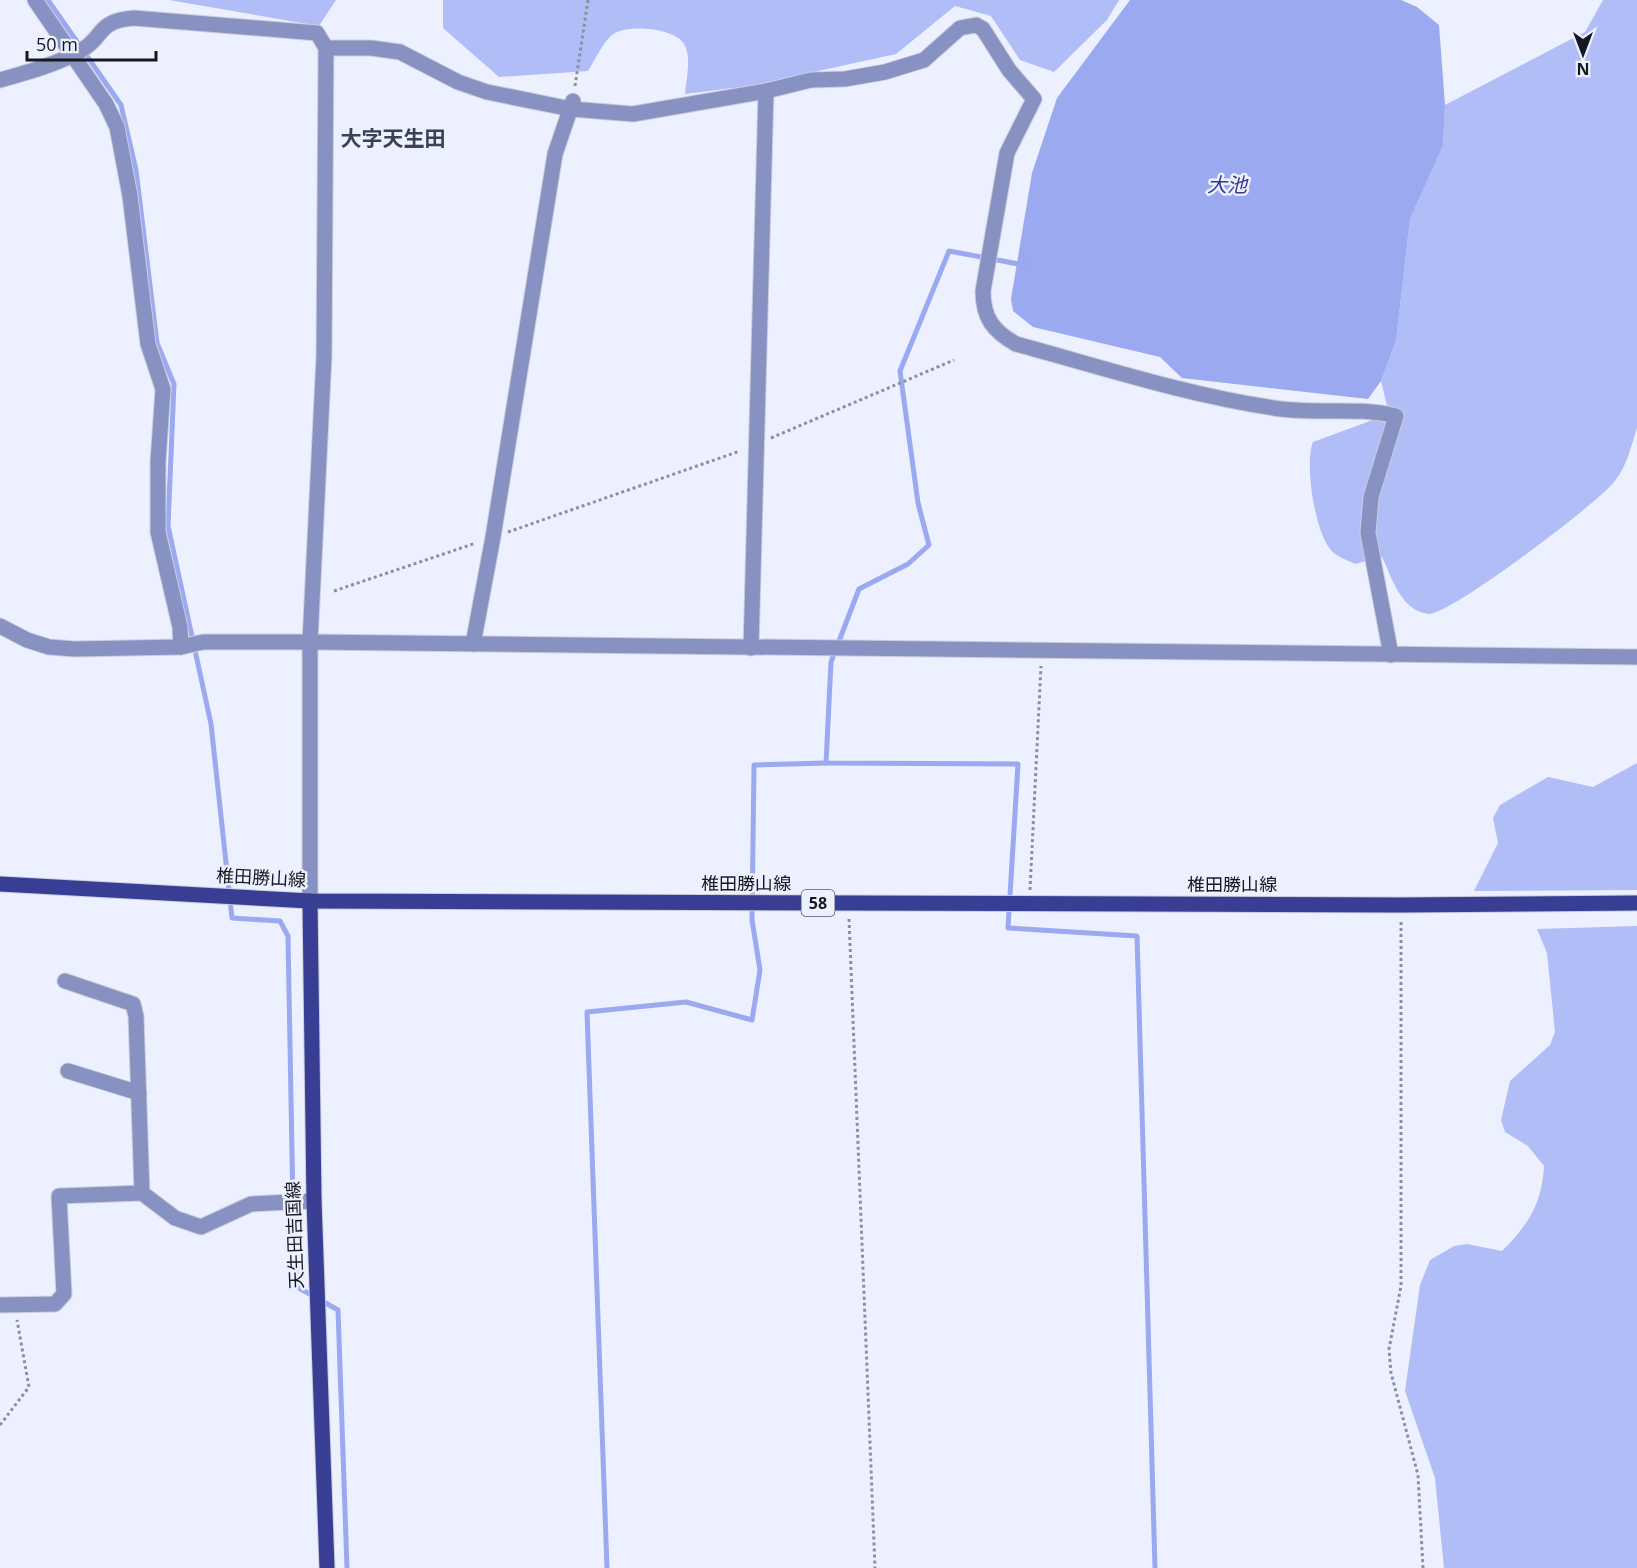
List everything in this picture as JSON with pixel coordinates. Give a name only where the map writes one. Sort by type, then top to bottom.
[{"type":"main road","name":"椎田勝山線","points":[[0,884],[310,901],[1401,905],[1637,903]]},
{"type":"main road","name":"天生田吉国線","points":[[310,901],[314,1201],[327,1568]]},
{"type":"street","points":[[35,0],[106,104],[117,127],[130,196],[148,344],[163,389],[158,462],[158,532],[180,627],[181,647]]},
{"type":"street","points":[[0,80],[81,51],[103,28],[117,20],[134,18],[317,33],[326,48],[324,356],[310,642],[310,901]]},
{"type":"street","points":[[326,48],[371,48],[400,52],[458,82],[521,100],[572,104],[633,114],[766,91],[811,80],[845,79],[912,65],[935,52],[960,28],[968,24],[983,29],[1009,70],[1034,99],[1005,163],[983,291],[983,308],[988,322],[999,335],[1016,344],[1228,400],[1286,410],[1314,412],[1373,410],[1396,416],[1371,497],[1368,533],[1391,655]]},
{"type":"street","points":[[751,648],[766,91]]},
{"type":"street","points":[[473,644],[493,537],[555,154],[572,104]]},
{"type":"street","points":[[0,626],[27,640],[49,647],[75,649],[181,647],[203,642],[310,642],[1632,657]]},
{"type":"street","points":[[65,981],[132,1004],[136,1016],[142,1193]]},
{"type":"street","points":[[69,1071],[139,1093]]},
{"type":"street","points":[[0,1318],[7,1306],[55,1304],[64,1294],[59,1196],[142,1193],[175,1218],[201,1227],[251,1204],[314,1201]]},
{"type":"path","points":[[572,104],[588,0]]},
{"type":"path","points":[[334,591],[665,479],[756,445],[954,360]]},
{"type":"path","points":[[1029,904],[1042,651]]},
{"type":"path","points":[[848,904],[875,1568]]},
{"type":"path","points":[[1401,905],[1401,1286],[1389,1349],[1391,1373],[1418,1475],[1423,1568]]},
{"type":"path","points":[[0,1425],[29,1387],[7,1306]]},
{"type":"shaded area","points":[[169,0],[336,0],[319,26]]},
{"type":"shaded area","points":[[443,0],[1119,0],[1107,20],[1054,72],[1020,60],[991,16],[955,6],[896,54],[749,86],[685,94],[688,55],[684,44],[671,34],[649,29],[627,30],[611,36],[588,71],[499,77],[443,28]]},
{"type":"shaded area","points":[[1603,0],[1637,0],[1637,428],[1628,456],[1614,482],[1581,512],[1465,597],[1429,614],[1419,612],[1404,600],[1382,557],[1355,564],[1336,555],[1327,545],[1321,532],[1313,500],[1310,466],[1313,442],[1389,414],[1381,381],[1396,341],[1410,219],[1443,146],[1445,105],[1585,32]]},
{"type":"shaded area","points":[[1637,763],[1637,890],[1474,891],[1498,843],[1493,818],[1500,805],[1548,777],[1593,787]]},
{"type":"shaded area","points":[[1637,926],[1637,1568],[1444,1568],[1435,1478],[1405,1391],[1420,1285],[1430,1260],[1454,1246],[1467,1244],[1502,1251],[1526,1223],[1537,1203],[1544,1166],[1528,1146],[1505,1132],[1501,1120],[1510,1081],[1550,1045],[1555,1032],[1547,953],[1537,929]]},
{"type":"water","name":"大池","points":[[1130,0],[1401,0],[1417,7],[1439,25],[1445,105],[1443,146],[1410,219],[1396,341],[1381,381],[1368,399],[1182,378],[1160,357],[1033,327],[1013,311],[1011,299],[1032,173],[1057,98]]},
{"type":"waterway","points":[[48,0],[121,105],[136,170],[157,343],[174,384],[168,526],[211,724],[232,918],[280,921],[288,936],[294,1262],[299,1288],[338,1310],[347,1568]]},
{"type":"waterway","points":[[1024,265],[949,251],[900,371],[918,503],[929,545],[908,564],[859,589],[831,662],[826,763],[1018,764],[1008,928],[1137,936],[1155,1568]]},
{"type":"waterway","points":[[607,1568],[587,1012],[686,1002],[752,1020],[760,970],[752,920],[754,765],[826,763]]},
{"type":"district","name":"大字天生田","points":[[393,139]]}]
